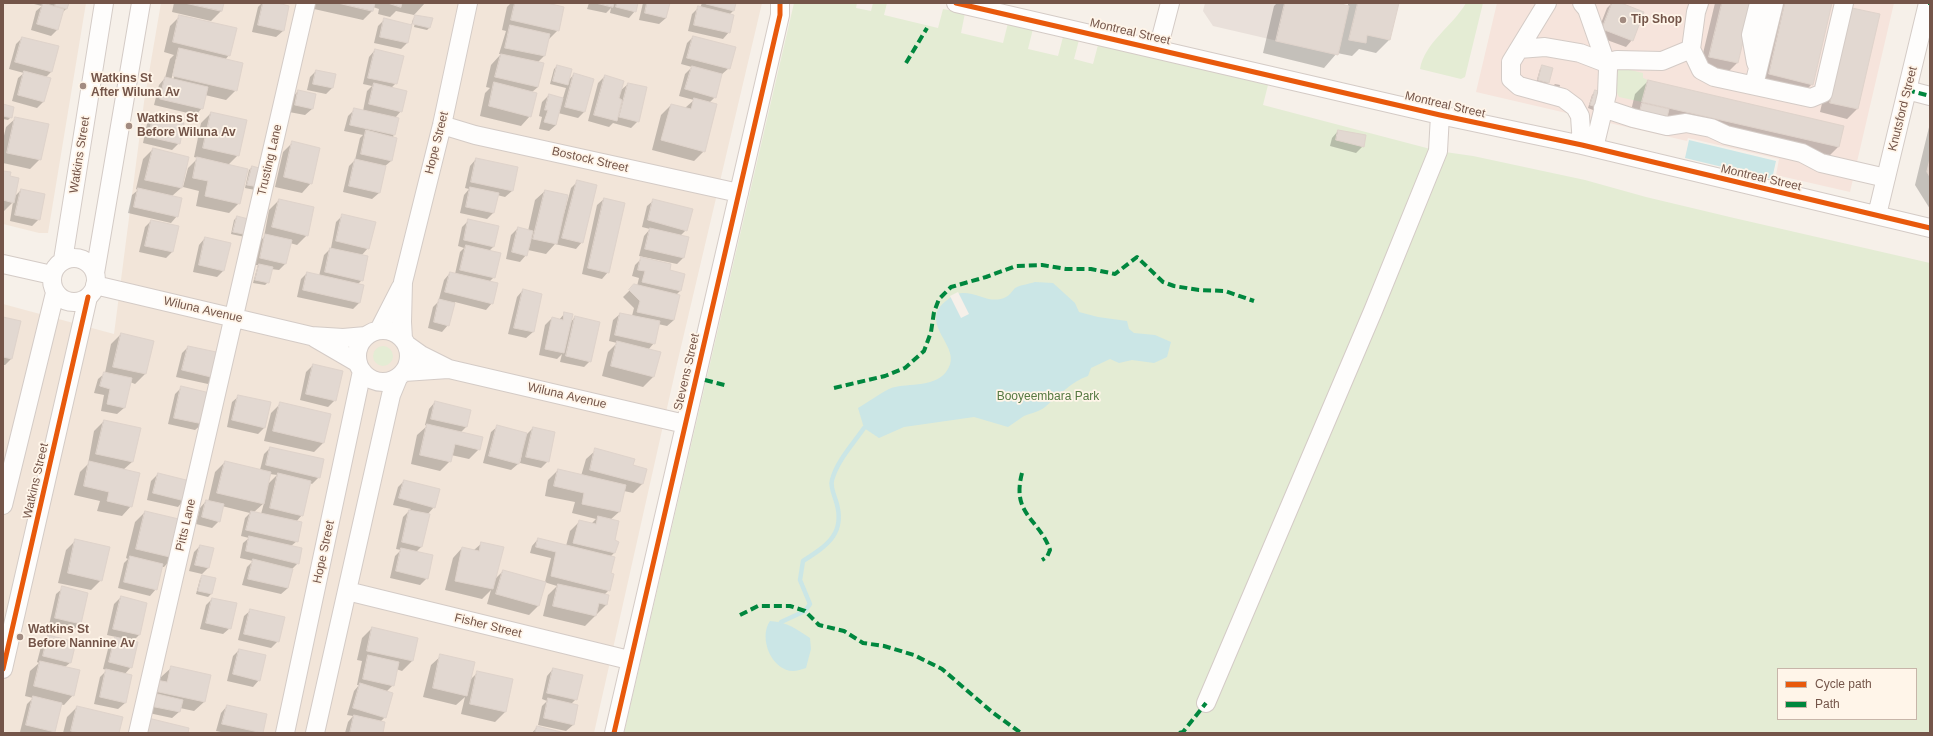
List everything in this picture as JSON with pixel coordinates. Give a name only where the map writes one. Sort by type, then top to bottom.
[{"type":"street","name":"Watkins Street","points":[[63,260],[104,3]]},
{"type":"street","name":"Watkins Street","points":[[3,669],[93,285],[141,3]]},
{"type":"street","name":"Trusting Lane","points":[[234,317],[306,3]]},
{"type":"street","name":"Hope Street","points":[[405,342],[402,322],[403,282],[442,125],[468,3]]},
{"type":"street","name":"Montreal Street","points":[[956,3],[1440,115],[1588,147],[1930,228]]},
{"type":"street","points":[[1158,49],[1170,3]]},
{"type":"street","points":[[1547,3],[1511,62],[1511,79],[1519,86],[1563,98],[1575,107],[1580,116],[1588,147]]},
{"type":"street","points":[[1582,3],[1587,9],[1606,63],[1608,75],[1602,111],[1588,147]]},
{"type":"street","points":[[1699,3],[1696,12],[1690,49],[1701,70],[1714,76],[1755,78],[1811,98],[1823,93],[1844,3]]},
{"type":"street","points":[[1755,78],[1751,35],[1758,7],[1764,3]]},
{"type":"street","points":[[1755,78],[1774,3]]},
{"type":"street","name":"Knutsford Street","points":[[1877,215],[1929,3]]},
{"type":"street","name":"Stevens Street","points":[[614,733],[629,660],[782,7]]},
{"type":"street","points":[[1519,49],[1552,48],[1580,53],[1606,63],[1617,60],[1662,60],[1690,49]]},
{"type":"street","points":[[1907,90],[1930,96]]},
{"type":"street","points":[[1602,111],[1667,126],[1684,122],[1711,128],[1726,135],[1802,153],[1821,163],[1886,178]]},
{"type":"street","points":[[1206,703],[1373,311],[1438,151],[1440,115]]},
{"type":"street","name":"Bostock Street","points":[[442,125],[475,135],[739,193]]},
{"type":"street","points":[[3,504],[55,293],[51,282],[52,275],[56,266],[63,260],[76,258],[87,262],[93,285],[78,302],[68,302],[55,293]]},
{"type":"street","points":[[3,264],[52,275]]},
{"type":"street","name":"Hope Street","points":[[373,333],[403,282]]},
{"type":"street","name":"Wiluna Avenue","points":[[93,285],[311,336],[343,338],[373,333]]},
{"type":"street","name":"Pitts Lane","points":[[138,733],[234,317]]},
{"type":"street","points":[[315,733],[391,395],[401,375],[409,359],[405,342],[392,331],[373,333],[358,348],[360,367],[372,380],[378,382],[392,381],[401,375]]},
{"type":"street","name":"Wiluna Avenue","points":[[311,336],[360,367]]},
{"type":"street","name":"Wiluna Avenue","points":[[405,342],[422,355],[449,369],[685,424]]},
{"type":"street","name":"Hope Street","points":[[285,733],[360,367]]},
{"type":"street","name":"Wiluna Avenue","points":[[401,375],[449,369]]},
{"type":"street","name":"Fisher Street","points":[[347,591],[629,660]]},
{"type":"shaded area","points":[[3,3],[86,3],[48,233],[39,233],[3,224]]},
{"type":"shaded area","points":[[161,3],[762,3],[676,368],[594,733],[3,733],[3,304],[114,334],[144,102]]},
{"type":"shaded area","points":[[1205,3],[1337,3],[1349,6],[1338,55],[1213,26],[1203,11]]},
{"type":"shaded area","points":[[1497,3],[1894,3],[1850,192],[1776,175],[1779,159],[1688,138],[1687,141],[1476,92]]},
{"type":"green space","name":"Booyeembara Park","points":[[794,3],[857,3],[856,8],[871,11],[873,3],[887,3],[884,15],[938,28],[943,9],[965,13],[961,33],[1003,43],[1008,23],[1033,29],[1028,49],[1058,56],[1063,37],[1079,40],[1074,59],[1093,64],[1098,45],[1268,85],[1263,105],[1438,151],[1473,156],[1585,180],[1646,197],[1930,263],[1930,733],[624,733]]},
{"type":"green space","points":[[1466,3],[1483,3],[1465,77],[1461,79],[1420,69],[1427,51],[1454,20]]},
{"type":"green space","points":[[1618,67],[1643,73],[1643,78],[1648,80],[1642,102],[1619,97],[1615,89]]},
{"type":"green space","points":[[383,346],[390,349],[393,356],[390,363],[383,366],[376,363],[373,356],[376,349]]},
{"type":"water","points":[[1689,140],[1776,161],[1772,179],[1685,158]]},
{"type":"water","points":[[1035,282],[1053,283],[1075,303],[1079,312],[1098,317],[1127,321],[1129,329],[1134,333],[1155,335],[1171,342],[1167,357],[1154,363],[1132,360],[1119,363],[1110,359],[1091,368],[1088,376],[1070,386],[1043,409],[1024,416],[1008,427],[974,417],[904,427],[879,438],[864,428],[858,408],[889,389],[934,381],[946,372],[950,364],[951,357],[936,320],[937,312],[951,297],[962,293],[968,293],[995,300],[1007,296],[1017,287]]},
{"type":"water","points":[[770,621],[787,624],[810,638],[811,649],[806,668],[795,671],[785,670],[773,660],[766,644],[767,628]]},
{"type":"pier","points":[[958,292],[969,314],[961,318],[950,296]]},
{"type":"building","points":[[43,3],[64,9],[58,30],[37,24]]},
{"type":"building","points":[[56,3],[69,3],[67,9],[55,6]]},
{"type":"building","points":[[185,3],[224,3],[222,11]]},
{"type":"building","points":[[263,3],[278,3],[289,6],[284,31],[258,25]]},
{"type":"building","points":[[338,3],[375,3],[373,11]]},
{"type":"building","points":[[388,3],[402,3],[401,7]]},
{"type":"building","points":[[515,3],[547,3],[564,7],[559,31],[511,20]]},
{"type":"building","points":[[596,3],[614,3],[613,7]]},
{"type":"building","points":[[617,3],[638,3],[636,12],[616,7]]},
{"type":"building","points":[[647,3],[670,3],[666,18],[645,13]]},
{"type":"building","points":[[706,3],[736,3],[734,11]]},
{"type":"building","points":[[1285,3],[1337,3],[1349,6],[1338,55],[1276,41]]},
{"type":"building","points":[[1358,3],[1399,3],[1390,40],[1367,35],[1366,43],[1349,40]]},
{"type":"building","name":"Tip Shop","points":[[1612,3],[1621,3],[1644,12],[1633,41],[1602,29]]},
{"type":"building","points":[[1722,3],[1752,3],[1738,63],[1709,57]]},
{"type":"building","points":[[1785,3],[1832,3],[1813,85],[1769,74]]},
{"type":"building","points":[[698,6],[734,15],[730,33],[694,25]]},
{"type":"building","points":[[1852,8],[1880,14],[1858,109],[1830,103]]},
{"type":"building","points":[[179,15],[237,28],[230,56],[173,42]]},
{"type":"building","points":[[415,15],[433,18],[430,28],[413,24]]},
{"type":"building","points":[[384,18],[412,25],[408,43],[380,37]]},
{"type":"building","points":[[510,25],[550,34],[545,56],[505,48]]},
{"type":"building","points":[[693,36],[736,47],[730,69],[687,58]]},
{"type":"building","points":[[22,37],[59,46],[52,72],[15,62]]},
{"type":"building","points":[[179,48],[243,63],[237,91],[173,76]]},
{"type":"building","points":[[375,49],[404,56],[397,84],[368,78]]},
{"type":"building","points":[[501,54],[544,63],[538,87],[495,77]]},
{"type":"building","points":[[557,65],[572,69],[568,85],[553,81]]},
{"type":"building","points":[[1542,65],[1553,68],[1549,83],[1538,80]]},
{"type":"building","points":[[692,66],[722,74],[716,98],[685,89]]},
{"type":"building","points":[[316,70],[336,74],[333,88],[313,84]]},
{"type":"building","points":[[24,71],[51,78],[44,102],[18,95]]},
{"type":"building","points":[[574,73],[594,79],[585,112],[565,107]]},
{"type":"building","points":[[605,75],[624,81],[619,98],[622,100],[617,121],[594,115]]},
{"type":"building","points":[[165,77],[208,87],[203,109],[160,99]]},
{"type":"building","points":[[1648,80],[1844,126],[1839,147],[1642,102]]},
{"type":"building","points":[[494,82],[537,93],[531,117],[489,106]]},
{"type":"building","points":[[374,83],[407,91],[402,112],[369,104]]},
{"type":"building","points":[[628,83],[647,87],[639,122],[619,117]]},
{"type":"building","points":[[298,90],[316,94],[313,109],[295,105]]},
{"type":"building","points":[[1595,90],[1601,92],[1597,107],[1590,105]]},
{"type":"building","points":[[549,94],[563,98],[556,125],[544,122],[548,110],[545,110]]},
{"type":"building","points":[[694,98],[717,104],[705,152],[661,140],[671,104],[691,109]]},
{"type":"building","points":[[1642,103],[1669,109],[1664,131],[1637,125]]},
{"type":"building","points":[[3,104],[14,107],[12,118],[3,116]]},
{"type":"building","points":[[354,108],[399,118],[395,135],[350,125]]},
{"type":"building","points":[[211,112],[247,120],[239,156],[203,148]]},
{"type":"building","points":[[153,116],[184,123],[180,144],[149,137]]},
{"type":"building","points":[[15,117],[49,124],[41,160],[7,153]]},
{"type":"building","points":[[366,130],[397,138],[392,161],[361,154]]},
{"type":"building","points":[[1338,130],[1366,135],[1364,147],[1336,140]]},
{"type":"building","points":[[292,141],[320,148],[312,184],[284,177]]},
{"type":"building","points":[[153,148],[189,157],[182,188],[145,180]]},
{"type":"building","points":[[197,157],[248,169],[240,204],[205,196],[208,181],[193,178]]},
{"type":"building","points":[[476,158],[518,167],[513,191],[471,182]]},
{"type":"building","points":[[355,159],[386,166],[380,193],[349,186]]},
{"type":"building","points":[[1930,159],[1930,177],[1927,172]]},
{"type":"building","points":[[252,166],[263,169],[259,187],[247,185]]},
{"type":"building","points":[[3,171],[11,172],[10,176],[19,178],[14,203],[3,200]]},
{"type":"building","points":[[577,180],[597,185],[583,243],[562,238]]},
{"type":"building","points":[[470,187],[499,193],[494,213],[466,207]]},
{"type":"building","points":[[138,188],[182,198],[178,217],[134,207]]},
{"type":"building","points":[[21,189],[45,194],[40,220],[15,215]]},
{"type":"building","points":[[545,190],[568,195],[557,244],[533,239]]},
{"type":"building","points":[[604,198],[625,203],[609,273],[588,268]]},
{"type":"building","points":[[279,199],[314,207],[308,236],[272,227]]},
{"type":"building","points":[[653,199],[693,209],[687,231],[648,220]]},
{"type":"building","points":[[342,214],[376,222],[369,249],[336,241]]},
{"type":"building","points":[[237,216],[252,220],[248,235],[233,232]]},
{"type":"building","points":[[468,219],[499,226],[494,247],[464,240]]},
{"type":"building","points":[[151,220],[179,226],[173,252],[145,246]]},
{"type":"building","points":[[518,227],[533,231],[527,256],[512,252]]},
{"type":"building","points":[[650,228],[689,237],[684,258],[645,249]]},
{"type":"building","points":[[265,234],[292,240],[286,264],[260,258]]},
{"type":"building","points":[[205,237],[231,243],[224,271],[199,265]]},
{"type":"building","points":[[466,245],[501,253],[495,278],[460,270]]},
{"type":"building","points":[[330,248],[368,256],[363,281],[325,272]]},
{"type":"building","points":[[641,257],[671,264],[670,270],[685,274],[681,291],[642,282],[645,271],[638,270]]},
{"type":"building","points":[[259,264],[273,267],[269,283],[255,280]]},
{"type":"building","points":[[307,272],[364,285],[360,303],[303,290]]},
{"type":"building","points":[[450,272],[498,283],[493,304],[445,292]]},
{"type":"building","points":[[634,284],[680,295],[674,320],[637,312],[640,301],[629,290]]},
{"type":"building","points":[[523,289],[542,294],[534,332],[514,328]]},
{"type":"building","points":[[439,299],[455,303],[449,326],[434,322]]},
{"type":"building","points":[[564,312],[573,314],[564,353],[545,349],[552,317],[563,320]]},
{"type":"building","points":[[620,313],[660,321],[655,344],[615,335]]},
{"type":"building","points":[[575,316],[600,322],[591,362],[566,356]]},
{"type":"building","points":[[3,317],[21,321],[12,359],[3,357]]},
{"type":"building","points":[[121,333],[154,341],[146,374],[113,367]]},
{"type":"building","points":[[617,341],[661,352],[654,377],[611,366]]},
{"type":"building","points":[[188,346],[221,353],[215,378],[182,370]]},
{"type":"building","points":[[313,364],[343,371],[336,401],[306,394]]},
{"type":"building","points":[[104,372],[132,378],[125,408],[107,404],[110,389],[100,386]]},
{"type":"building","points":[[181,386],[210,393],[203,424],[174,418]]},
{"type":"building","points":[[238,395],[271,402],[265,428],[232,420]]},
{"type":"building","points":[[435,401],[471,410],[467,427],[431,419]]},
{"type":"building","points":[[280,402],[331,414],[324,443],[273,431]]},
{"type":"building","points":[[104,420],[141,428],[133,462],[96,454]]},
{"type":"building","points":[[427,424],[483,437],[480,450],[455,444],[451,462],[420,455]]},
{"type":"building","points":[[497,425],[527,433],[519,464],[489,456]]},
{"type":"building","points":[[533,427],[555,432],[549,462],[526,457]]},
{"type":"building","points":[[270,447],[324,459],[320,478],[266,465]]},
{"type":"building","points":[[595,448],[635,459],[633,465],[647,469],[643,484],[590,470]]},
{"type":"building","points":[[89,461],[140,473],[132,507],[107,501],[109,492],[84,486]]},
{"type":"building","points":[[225,461],[271,472],[264,504],[217,493]]},
{"type":"building","points":[[558,469],[626,485],[620,512],[582,504],[584,493],[554,486]]},
{"type":"building","points":[[158,473],[190,481],[185,501],[153,493]]},
{"type":"building","points":[[278,473],[311,481],[303,516],[270,508]]},
{"type":"building","points":[[404,480],[440,489],[435,508],[399,498]]},
{"type":"building","points":[[206,500],[224,504],[220,522],[202,517]]},
{"type":"building","points":[[409,510],[430,514],[422,547],[402,542]]},
{"type":"building","points":[[145,511],[183,520],[174,558],[136,549]]},
{"type":"building","points":[[251,511],[302,522],[298,542],[246,530]]},
{"type":"building","points":[[598,516],[619,521],[615,540],[619,542],[615,553],[573,543],[579,520],[596,524]]},
{"type":"building","points":[[249,536],[302,548],[299,564],[246,551]]},
{"type":"building","points":[[538,538],[615,557],[611,573],[614,574],[610,591],[551,576],[556,552],[536,547]]},
{"type":"building","points":[[75,539],[110,547],[102,581],[68,573]]},
{"type":"building","points":[[481,542],[504,547],[493,589],[455,581],[462,547],[479,551]]},
{"type":"building","points":[[200,545],[214,548],[209,568],[195,565]]},
{"type":"building","points":[[401,548],[433,555],[428,579],[396,571]]},
{"type":"building","points":[[130,556],[163,564],[157,590],[124,582]]},
{"type":"building","points":[[253,559],[293,569],[288,588],[248,579]]},
{"type":"building","points":[[503,570],[546,582],[539,606],[496,594]]},
{"type":"building","points":[[202,575],[216,578],[212,594],[198,591]]},
{"type":"building","points":[[558,584],[609,595],[607,605],[599,603],[596,616],[553,606]]},
{"type":"building","points":[[62,586],[88,593],[81,624],[55,618]]},
{"type":"building","points":[[121,596],[147,603],[140,635],[113,629]]},
{"type":"building","points":[[212,598],[237,603],[231,629],[206,623]]},
{"type":"building","points":[[250,609],[285,617],[279,642],[244,634]]},
{"type":"building","points":[[372,627],[418,638],[413,661],[367,651]]},
{"type":"building","points":[[48,635],[76,642],[71,663],[43,656]]},
{"type":"building","points":[[115,637],[138,642],[132,668],[109,662]]},
{"type":"building","points":[[239,649],[266,655],[260,681],[233,674]]},
{"type":"building","points":[[440,654],[475,662],[467,696],[433,688]]},
{"type":"building","points":[[368,655],[399,662],[394,686],[363,679]]},
{"type":"building","points":[[40,661],[80,670],[74,696],[34,686]]},
{"type":"building","points":[[171,666],[211,675],[205,702],[154,691],[156,680],[167,682]]},
{"type":"building","points":[[553,668],[583,675],[577,700],[547,693]]},
{"type":"building","points":[[106,669],[132,675],[126,703],[100,697]]},
{"type":"building","points":[[477,671],[513,679],[506,712],[470,704]]},
{"type":"building","points":[[360,683],[393,693],[386,718],[353,708]]},
{"type":"building","points":[[153,693],[183,700],[180,712],[150,706]]},
{"type":"building","points":[[33,696],[62,703],[55,732],[26,725]]},
{"type":"building","points":[[548,698],[578,705],[574,725],[544,718]]},
{"type":"building","points":[[227,705],[267,714],[263,733],[222,724]]},
{"type":"building","points":[[77,706],[123,717],[119,733],[79,733],[71,731]]},
{"type":"building","points":[[354,715],[385,722],[383,733],[350,733]]},
{"type":"building","points":[[148,718],[189,728],[188,733],[145,733]]},
{"type":"building","points":[[537,726],[565,733],[535,733]]},
{"type":"waterway","points":[[781,622],[805,611],[810,604],[800,580],[803,561],[827,543],[837,530],[839,522],[836,501],[832,488],[832,480],[841,459],[864,428]]},
{"type":"marked path","points":[[906,63],[927,28]]},
{"type":"marked path","points":[[1907,90],[1930,96]]},
{"type":"marked path","points":[[834,388],[885,376],[905,368],[924,351],[931,332],[934,312],[939,299],[951,287],[986,277],[1016,266],[1042,265],[1066,269],[1091,269],[1115,274],[1137,257],[1163,282],[1174,286],[1199,290],[1225,291],[1254,301]]},
{"type":"marked path","points":[[705,380],[728,386]]},
{"type":"marked path","points":[[1022,473],[1020,498],[1023,507],[1045,539],[1050,550],[1047,557],[1042,560]]},
{"type":"marked path","points":[[740,615],[758,606],[790,606],[805,611],[819,625],[844,631],[863,643],[884,646],[914,655],[942,669],[992,712],[1021,733]]},
{"type":"marked path","points":[[1179,733],[1183,732],[1206,703]]},
{"type":"cycle path","points":[[614,733],[780,15],[780,3]]},
{"type":"cycle path","points":[[956,3],[1440,115],[1582,145],[1930,228]]},
{"type":"cycle path","points":[[3,669],[88,297]]},
{"type":"place","name":"Tip Shop","points":[[1623,20]]},
{"type":"place","name":"Watkins St After Wiluna Av","points":[[83,86]]},
{"type":"place","name":"Watkins St Before Wiluna Av","points":[[129,126]]},
{"type":"place","name":"Watkins St Before Nannine Av","points":[[20,637]]}]
